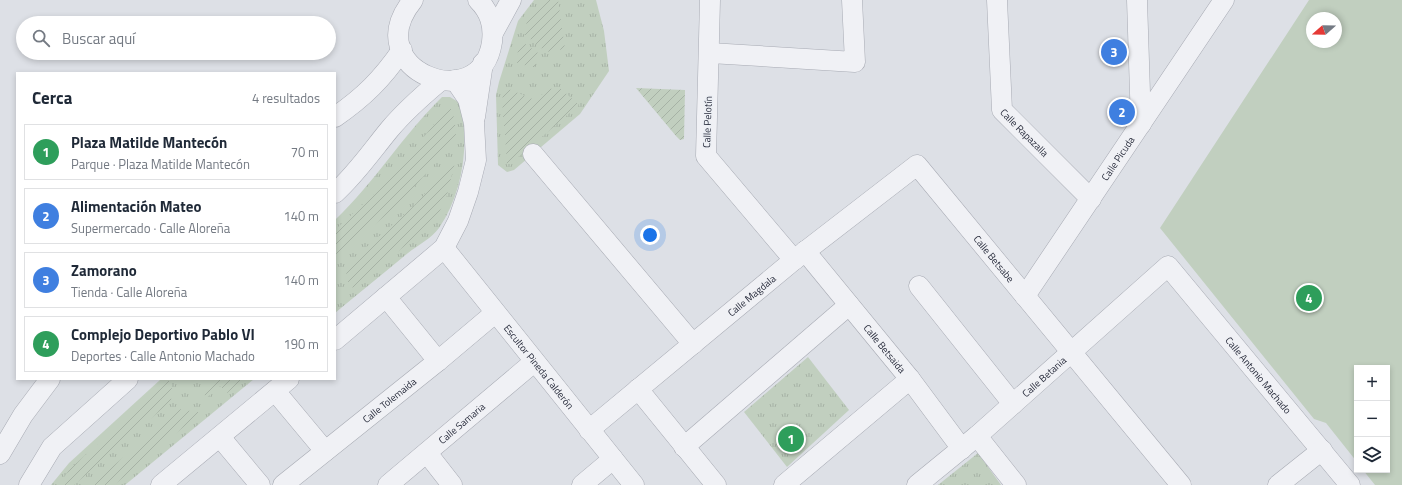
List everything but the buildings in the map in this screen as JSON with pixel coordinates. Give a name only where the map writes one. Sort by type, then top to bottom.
[{"type":"street","points":[[336,339],[444,248],[458,221],[468,192],[476,160],[474,123],[468,99],[448,81],[424,76],[414,68],[402,50],[399,36],[400,23],[406,10],[414,0]]},
{"type":"street","points":[[336,192],[352,177],[390,129],[421,96],[448,81],[476,71],[483,63],[491,49],[493,33],[489,14],[478,0]]},
{"type":"street","points":[[493,33],[511,0]]},
{"type":"street","name":"Calle Pelotín","points":[[710,0],[710,53],[706,156],[800,255]]},
{"type":"street","points":[[710,53],[855,62],[852,0]]},
{"type":"street","name":"Calle Rapazalla","points":[[997,0],[1002,110],[1091,199]]},
{"type":"street","points":[[1137,0],[1141,124]]},
{"type":"street","name":"Calle Picuda","points":[[1025,296],[1224,0]]},
{"type":"street","points":[[336,116],[358,102],[383,77],[402,50]]},
{"type":"street","points":[[474,123],[483,63]]},
{"type":"street","points":[[533,154],[693,344]]},
{"type":"street","name":"Calle Magdala","points":[[589,430],[800,255],[917,165]]},
{"type":"street","name":"Calle Betsabe","points":[[917,165],[1181,485]]},
{"type":"street","name":"Escultor Pineda Calderón","points":[[444,248],[634,485]]},
{"type":"street","name":"Calle Betsaida","points":[[800,255],[849,305],[910,379],[962,449]]},
{"type":"street","name":"Calle Betania","points":[[917,485],[977,436],[1168,266]]},
{"type":"street","name":"Calle Antonio Machado","points":[[1168,266],[1350,485]]},
{"type":"street","points":[[919,286],[1013,404]]},
{"type":"street","points":[[386,297],[438,361]]},
{"type":"street","points":[[684,447],[849,305]]},
{"type":"street","name":"Calle Tolemaida","points":[[283,485],[438,361],[495,313]]},
{"type":"street","name":"Calle Samaria","points":[[388,485],[534,362]]},
{"type":"street","points":[[784,485],[910,379]]},
{"type":"street","points":[[0,454],[23,415],[49,380]]},
{"type":"street","points":[[29,485],[52,447],[127,380]]},
{"type":"street","points":[[161,485],[282,385],[325,451]]},
{"type":"street","points":[[638,389],[716,485]]},
{"type":"street","points":[[977,436],[1016,485]]},
{"type":"street","points":[[220,437],[260,485]]},
{"type":"street","points":[[1278,485],[1322,450]]},
{"type":"street","points":[[427,453],[452,485]]},
{"type":"street","points":[[582,485],[613,459]]},
{"type":"green space","points":[[534,0],[596,0],[604,31],[609,71],[580,114],[514,170],[507,172],[498,165],[496,95],[518,21]]},
{"type":"green space","points":[[544,0],[558,0],[565,49],[546,52],[523,33],[527,22]]},
{"type":"green space","points":[[1309,0],[1402,0],[1402,485],[1375,485],[1365,473],[1390,473],[1390,365],[1354,365],[1354,458],[1326,423],[1314,419],[1160,228]]},
{"type":"green space","points":[[521,41],[541,55],[534,67],[515,62]]},
{"type":"green space","points":[[504,87],[535,100],[549,89],[560,88],[579,105],[510,164],[507,164],[506,161],[506,143],[502,105]]},
{"type":"green space","points":[[636,88],[685,90],[684,139],[680,140],[676,136]]},
{"type":"green space","points":[[442,97],[450,97],[460,103],[463,118],[464,151],[459,184],[454,199],[439,228],[433,235],[408,253],[336,312],[336,219],[363,190]]},
{"type":"green space","points":[[449,106],[454,117],[456,139],[401,202],[339,255],[336,254],[336,229],[388,181]]},
{"type":"green space","points":[[456,158],[446,199],[434,222],[353,288],[346,279],[347,264],[415,205]]},
{"type":"green space","points":[[808,357],[849,410],[787,467],[744,412]]},
{"type":"green space","points":[[160,380],[253,380],[125,485],[51,485],[69,463]]},
{"type":"green space","points":[[168,380],[172,385],[171,401],[74,485],[59,485],[69,470]]},
{"type":"green space","points":[[213,380],[243,380],[227,393],[220,386],[204,400],[205,395],[203,389]]},
{"type":"green space","points":[[180,409],[185,412],[196,409],[199,414],[114,485],[91,485]]},
{"type":"green space","points":[[978,453],[1001,485],[938,485]]},
{"type":"place","name":"Zamorano","points":[[1114,52]]},
{"type":"place","name":"Alimentación Mateo","points":[[1122,112]]},
{"type":"place","name":"Complejo Deportivo Pablo VI","points":[[1309,298]]},
{"type":"place","name":"Plaza Matilde Mantecón","points":[[791,439]]}]
